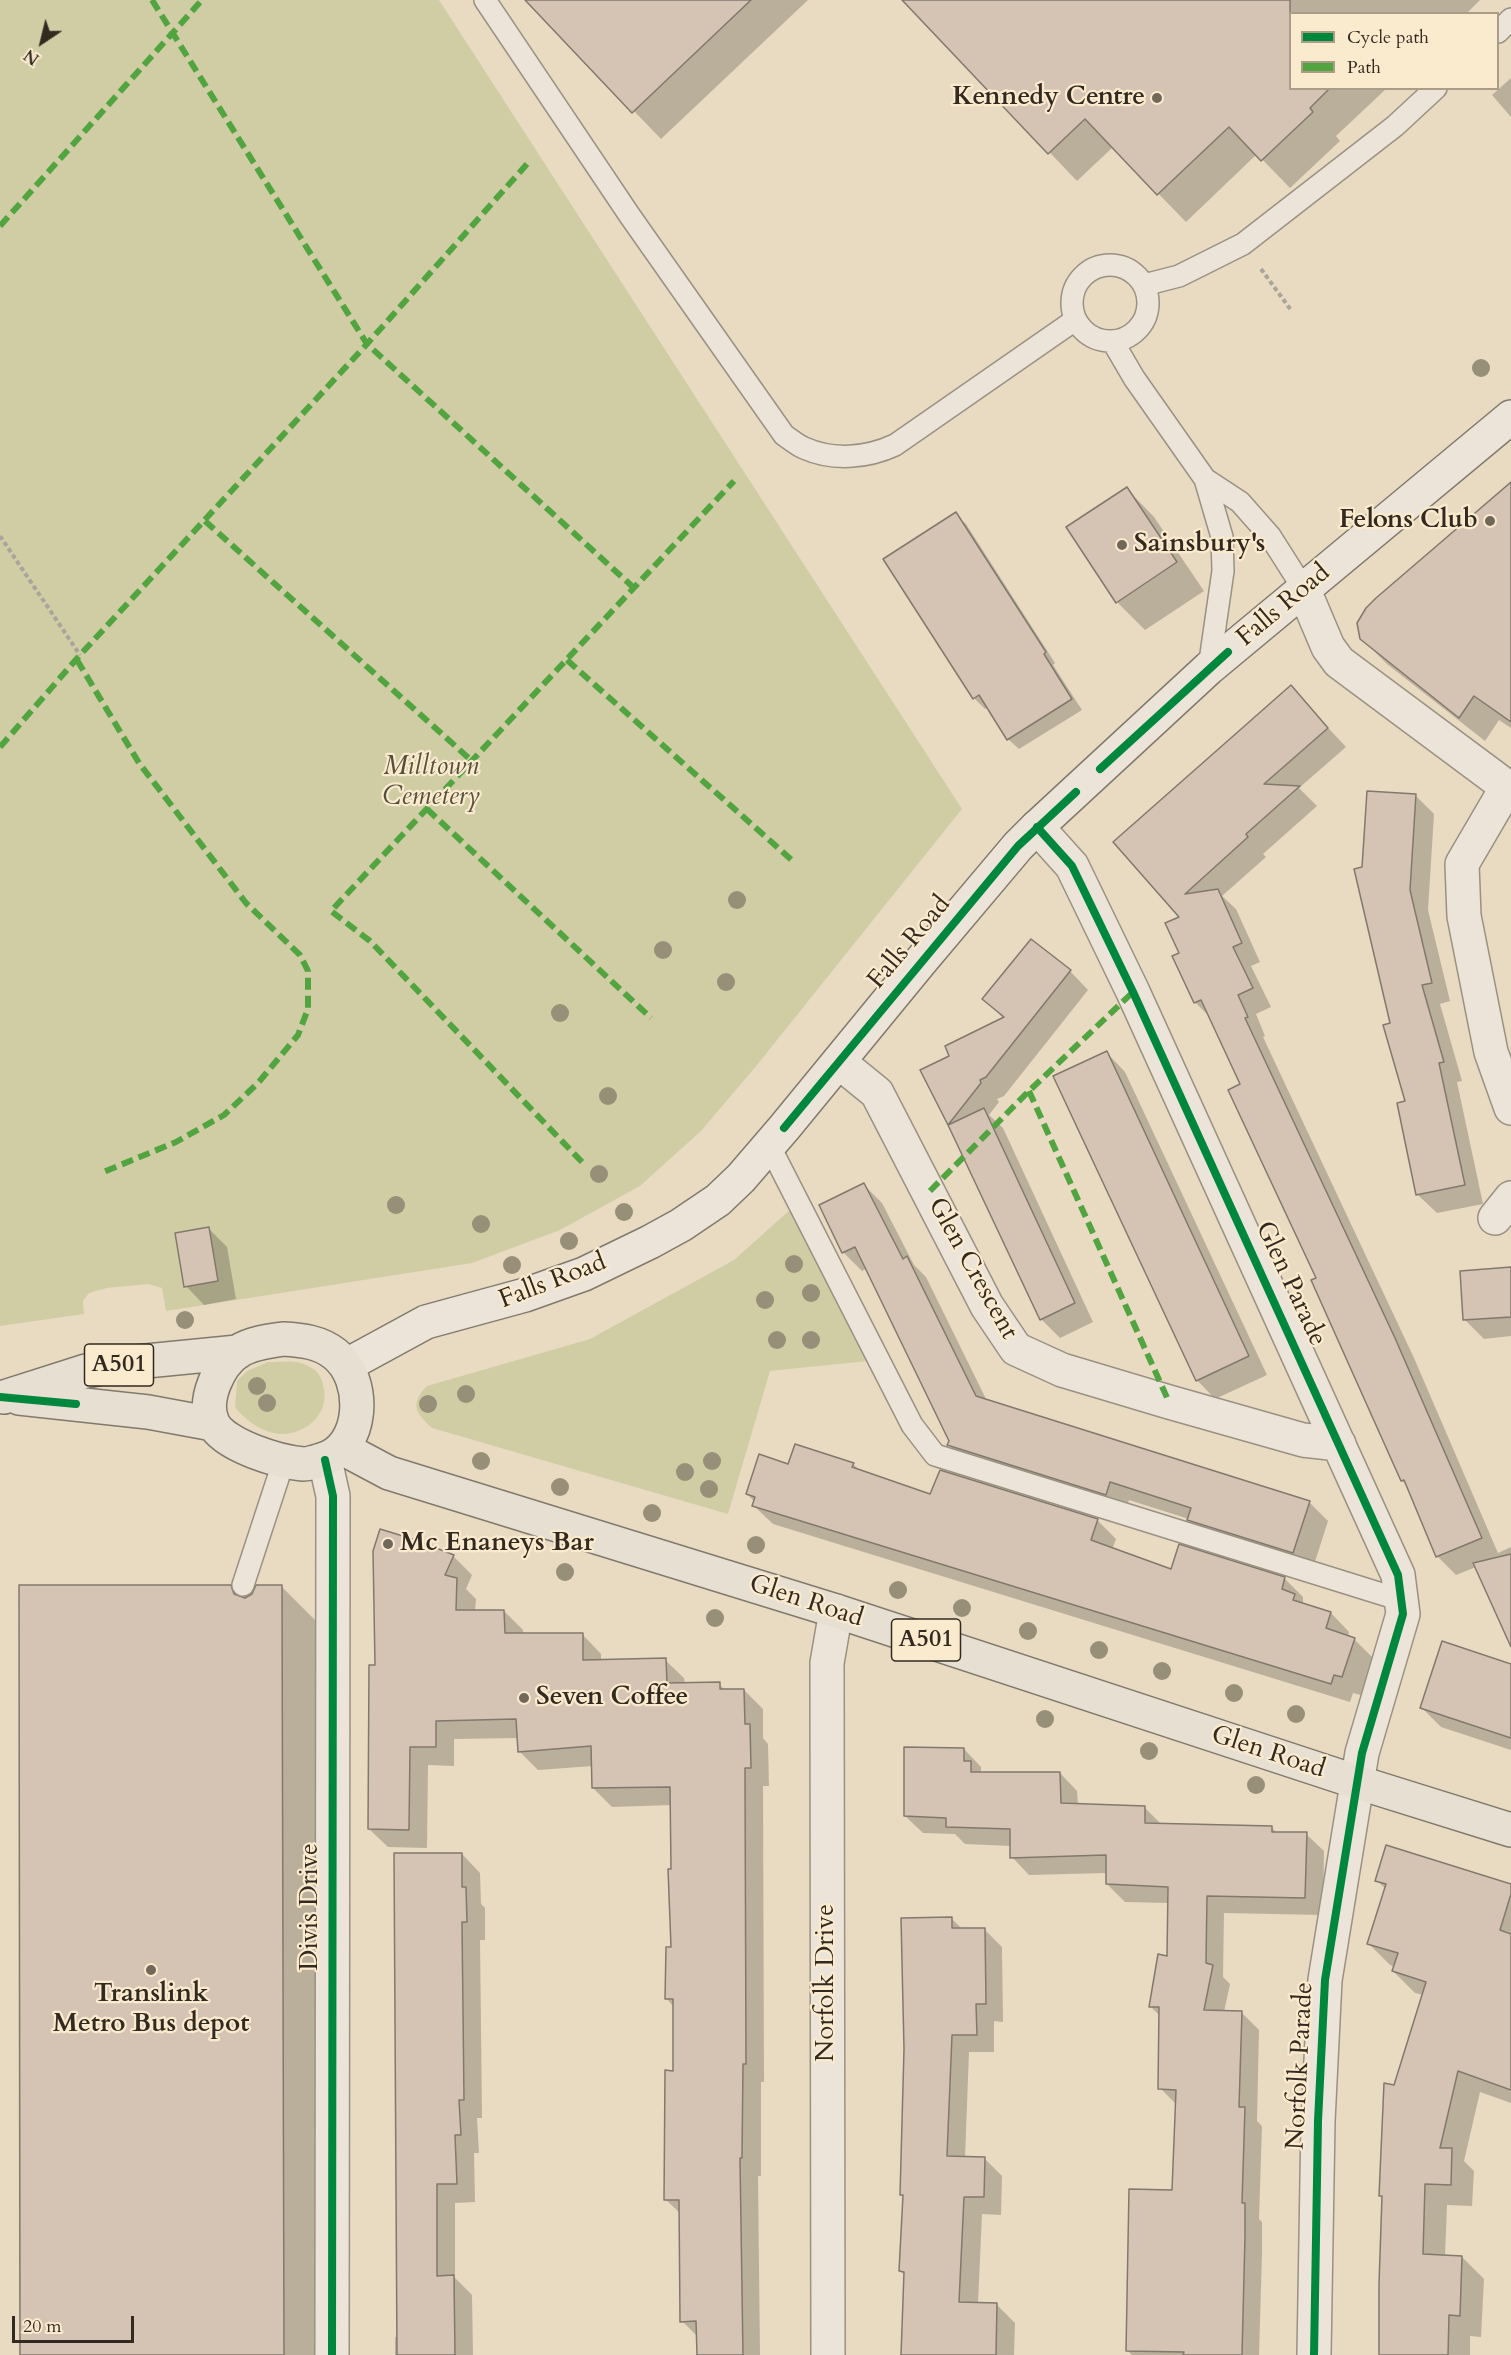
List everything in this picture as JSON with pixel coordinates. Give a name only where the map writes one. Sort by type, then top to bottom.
[{"type":"main road","name":"A501","points":[[2,1397],[86,1371],[136,1362],[238,1352],[268,1341],[284,1339],[306,1340],[335,1353],[347,1365]]},
{"type":"main road","name":"A501","points":[[238,1352],[219,1374],[211,1391],[210,1410],[213,1424],[227,1438],[247,1449],[284,1460],[305,1464],[334,1454]]},
{"type":"main road","points":[[334,1454],[354,1425],[357,1403],[354,1383],[347,1365]]},
{"type":"main road","name":"A501","points":[[2,1397],[148,1412],[213,1424]]},
{"type":"main road","name":"Glen Road","points":[[334,1454],[836,1611],[1357,1782],[1511,1830]]},
{"type":"street","name":"Falls Road","points":[[347,1365],[426,1322],[525,1295],[584,1274],[650,1242],[718,1200],[741,1178],[928,952],[1018,846],[1037,827],[1209,668],[1511,417]]},
{"type":"street","points":[[1303,588],[1328,647],[1339,662],[1509,788],[1462,864],[1464,916],[1491,1052],[1511,1108]]},
{"type":"street","name":"Glen Parade","points":[[1037,827],[1072,866],[1133,992],[1398,1575],[1403,1614],[1368,1728],[1357,1782]]},
{"type":"street","name":"Glen Crescent","points":[[839,1062],[877,1094],[930,1191],[987,1306],[1016,1349],[1062,1370],[1223,1418],[1303,1440],[1340,1444]]},
{"type":"street","name":"Divis Drive","points":[[332,2355],[334,1454]]},
{"type":"street","name":"Norfolk Drive","points":[[828,2355],[827,1663],[836,1611]]},
{"type":"street","name":"Norfolk Parade","points":[[1314,2355],[1318,2121],[1325,1980],[1357,1782]]},
{"type":"lane","points":[[485,0],[630,216],[784,435],[803,448],[824,454],[850,456],[877,453],[886,449],[919,430],[1075,320]]},
{"type":"lane","points":[[1499,30],[1511,19]]},
{"type":"lane","points":[[1144,285],[1179,276],[1243,244],[1395,126],[1434,90]]},
{"type":"lane","points":[[1111,265],[1124,267],[1136,275],[1144,285],[1148,297],[1148,310],[1144,322],[1136,332],[1125,339],[1113,342],[1101,341],[1091,337],[1075,320],[1071,308],[1072,294],[1077,282],[1086,273],[1098,267],[1111,265]]},
{"type":"lane","points":[[1113,342],[1134,378],[1205,478],[1222,537],[1224,571],[1209,668]]},
{"type":"lane","points":[[1205,478],[1240,502],[1270,537],[1303,588]]},
{"type":"lane","points":[[768,1145],[912,1425],[935,1455],[1401,1600]]},
{"type":"lane","points":[[243,1585],[284,1460]]},
{"type":"path","points":[[1243,244],[1291,310]]},
{"type":"path","points":[[0,536],[80,656]]},
{"type":"green space","name":"Milltown Cemetery","points":[[0,0],[439,0],[962,809],[757,1065],[701,1131],[640,1186],[560,1230],[472,1263],[166,1311],[162,1288],[148,1284],[107,1288],[89,1293],[83,1301],[84,1314],[0,1326]]},
{"type":"green space","points":[[792,1208],[868,1361],[770,1371],[728,1514],[432,1428],[419,1413],[416,1403],[427,1386],[590,1339],[734,1260]]},
{"type":"green space","points":[[268,1362],[305,1364],[320,1376],[325,1396],[323,1406],[319,1415],[304,1428],[284,1434],[273,1433],[252,1423],[235,1407],[237,1381],[247,1371]]},
{"type":"building","points":[[525,0],[751,0],[632,113]]},
{"type":"building","name":"Kennedy Centre","points":[[902,0],[1290,0],[1289,90],[1328,90],[1310,108],[1313,112],[1261,161],[1229,127],[1157,195],[1085,119],[1048,154]]},
{"type":"building","points":[[1511,482],[1511,722],[1474,696],[1459,718],[1360,639],[1357,623],[1366,608],[1376,598]]},
{"type":"building","name":"Sainsbury's","points":[[1127,487],[1177,562],[1116,603],[1066,527]]},
{"type":"building","points":[[956,512],[1046,652],[1044,654],[1072,699],[1007,740],[979,695],[973,699],[883,559]]},
{"type":"building","points":[[1291,685],[1328,728],[1264,784],[1300,786],[1246,834],[1248,837],[1185,894],[1218,889],[1242,943],[1233,947],[1253,988],[1238,995],[1248,1017],[1245,1018],[1395,1338],[1482,1538],[1436,1557],[1404,1480],[1401,1481],[1311,1280],[1316,1278],[1228,1090],[1240,1084],[1201,1000],[1194,1003],[1172,956],[1179,953],[1165,923],[1179,917],[1113,842]]},
{"type":"building","points":[[1367,791],[1416,794],[1410,890],[1432,983],[1422,985],[1444,1062],[1439,1063],[1465,1185],[1416,1195],[1397,1103],[1405,1101],[1383,1025],[1390,1023],[1354,869],[1362,867]]},
{"type":"building","points":[[1031,939],[1071,970],[986,1077],[980,1080],[981,1083],[948,1125],[920,1070],[949,1056],[945,1046],[1004,1017],[982,999]]},
{"type":"building","points":[[1107,1051],[1249,1356],[1196,1381],[1053,1076]]},
{"type":"building","points":[[984,1108],[1075,1303],[1040,1320],[948,1125]]},
{"type":"building","points":[[864,1183],[903,1259],[907,1256],[976,1396],[1310,1501],[1293,1553],[1187,1520],[1191,1508],[1110,1482],[1106,1495],[947,1445],[949,1441],[855,1247],[842,1253],[819,1205]]},
{"type":"building","points":[[209,1227],[218,1281],[184,1287],[175,1233]]},
{"type":"building","points":[[1511,1267],[1511,1317],[1463,1320],[1460,1271]]},
{"type":"building","points":[[795,1444],[854,1463],[852,1467],[930,1494],[940,1470],[1098,1519],[1091,1540],[1171,1569],[1179,1544],[1285,1577],[1282,1589],[1295,1594],[1293,1600],[1331,1612],[1326,1628],[1355,1638],[1342,1677],[1334,1675],[1331,1684],[752,1506],[755,1497],[746,1494],[759,1454],[788,1464]]},
{"type":"building","points":[[380,1529],[454,1555],[445,1575],[457,1578],[456,1610],[504,1610],[505,1633],[583,1633],[583,1660],[666,1658],[667,1683],[720,1682],[720,1689],[744,1689],[745,1724],[750,1724],[751,1768],[745,1768],[746,2064],[743,2064],[742,2158],[740,2158],[743,2355],[697,2355],[696,2321],[680,2322],[679,2200],[664,2200],[665,2070],[673,2071],[673,1999],[665,1999],[666,1947],[671,1947],[668,1869],[671,1869],[670,1787],[592,1788],[591,1746],[518,1752],[516,1719],[436,1721],[436,1747],[410,1747],[409,1830],[368,1829],[369,1665],[375,1665],[373,1551]]},
{"type":"building","points":[[1511,1554],[1511,1647],[1473,1563]]},
{"type":"building","name":"Translink Metro Bus depot","points":[[19,1585],[231,1585],[234,1594],[245,1598],[252,1594],[256,1585],[282,1585],[284,2355],[20,2355]]},
{"type":"building","points":[[1442,1641],[1511,1664],[1511,1738],[1420,1708]]},
{"type":"building","points":[[904,1747],[964,1748],[964,1761],[971,1761],[971,1772],[1060,1772],[1061,1803],[1145,1806],[1145,1823],[1272,1826],[1272,1832],[1307,1832],[1305,1898],[1207,1896],[1206,1963],[1213,1965],[1204,2010],[1242,2011],[1239,2107],[1245,2107],[1242,2203],[1245,2203],[1245,2236],[1242,2355],[1183,2355],[1184,2352],[1126,2351],[1129,2189],[1172,2190],[1176,2090],[1158,2089],[1159,2007],[1149,2007],[1158,1954],[1167,1956],[1168,1887],[1106,1884],[1106,1855],[1010,1858],[1010,1829],[946,1827],[946,1818],[904,1816]]},
{"type":"building","points":[[1386,1845],[1511,1884],[1511,1894],[1500,1930],[1511,1934],[1511,2090],[1458,2071],[1440,2148],[1452,2148],[1451,2185],[1425,2184],[1423,2254],[1462,2256],[1460,2316],[1449,2315],[1448,2355],[1379,2355],[1382,2196],[1379,2196],[1384,2083],[1394,2085],[1426,1982],[1392,1971],[1398,1953],[1367,1944],[1386,1884],[1375,1881]]},
{"type":"building","points":[[394,1853],[462,1853],[462,1887],[466,1887],[467,1922],[462,1922],[464,2100],[459,2100],[461,2135],[455,2135],[457,2184],[437,2184],[437,2276],[454,2275],[455,2355],[397,2355]]},
{"type":"building","points":[[952,1917],[952,1928],[985,1928],[986,2004],[976,2004],[977,2035],[952,2035],[947,2156],[985,2157],[984,2197],[964,2197],[959,2302],[997,2303],[996,2355],[901,2355],[904,2272],[899,2271],[903,2195],[900,2195],[904,2049],[901,1918]]},
{"type":"marked path","points":[[152,0],[367,344],[634,588]]},
{"type":"marked path","points":[[0,226],[202,0]]},
{"type":"marked path","points":[[0,747],[80,655],[367,344],[527,164]]},
{"type":"marked path","points":[[582,1162],[370,941],[331,911],[734,481]]},
{"type":"marked path","points":[[205,521],[472,761]]},
{"type":"marked path","points":[[77,660],[139,763],[246,903],[300,955],[308,971],[308,1009],[298,1035],[258,1083],[224,1115],[176,1142],[101,1173]]},
{"type":"marked path","points":[[567,660],[794,862]]},
{"type":"marked path","points":[[427,809],[651,1018]]},
{"type":"marked path","points":[[930,1191],[1029,1091],[1133,992]]},
{"type":"marked path","points":[[1029,1091],[1169,1402]]},
{"type":"cycle path","points":[[1100,769],[1228,652]]},
{"type":"cycle path","points":[[784,1128],[1018,846],[1076,792]]},
{"type":"cycle path","points":[[1037,827],[1072,866],[1133,992],[1398,1575],[1403,1614],[1362,1753],[1325,1980],[1318,2121],[1314,2355]]},
{"type":"cycle path","points":[[0,1397],[76,1404]]},
{"type":"cycle path","points":[[325,1460],[333,1496],[332,2355]]},
{"type":"place","name":"Kennedy Centre","points":[[1157,98]]},
{"type":"place","name":"Felons Club","points":[[1490,521]]},
{"type":"place","name":"Sainsbury's","points":[[1122,545]]},
{"type":"place","name":"Mc Enaneys Bar","points":[[388,1544]]},
{"type":"place","name":"Seven Coffee","points":[[524,1698]]},
{"type":"place","name":"Translink Metro Bus depot","points":[[151,1970]]}]
